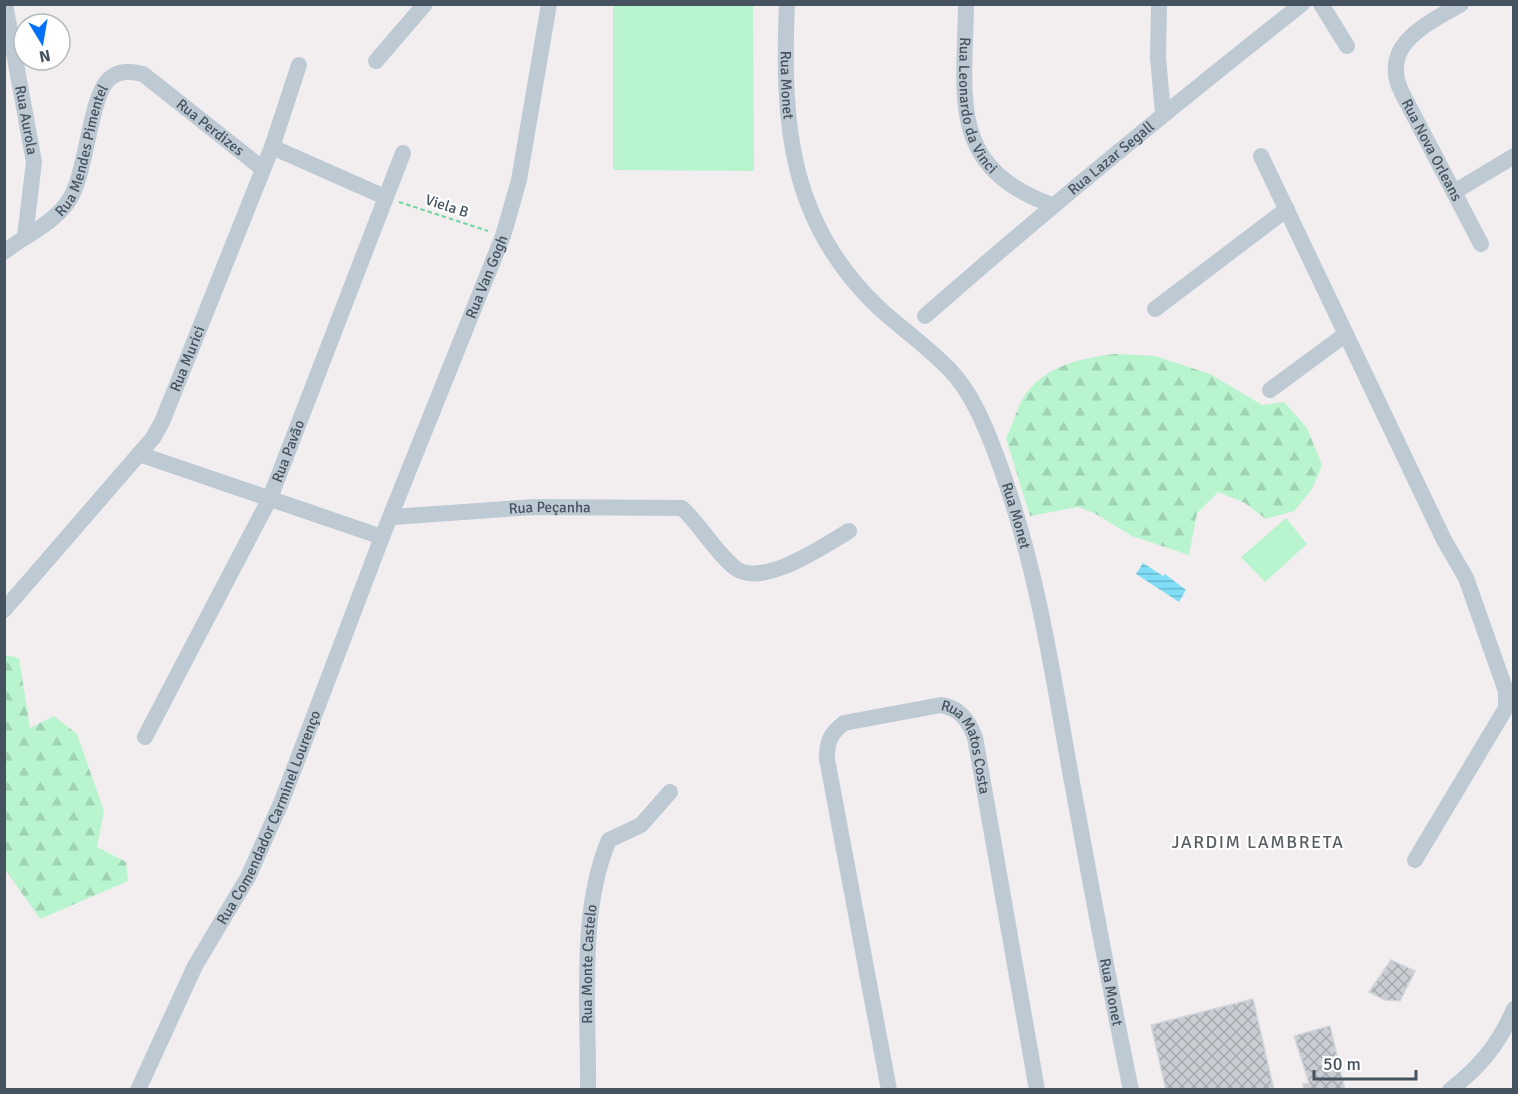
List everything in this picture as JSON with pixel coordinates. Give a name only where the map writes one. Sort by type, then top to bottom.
[{"type":"street","name":"Rua Aurola","points":[[5,4],[34,162],[25,236]]},
{"type":"street","points":[[376,62],[425,4]]},
{"type":"street","name":"Rua Van Gogh","points":[[382,537],[503,236],[519,180],[549,4]]},
{"type":"street","name":"Rua Monet","points":[[787,4],[784,70],[791,143],[802,192],[835,255],[859,288],[950,370],[968,393],[992,444],[1010,495],[1041,608],[1131,1089]]},
{"type":"street","name":"Rua Leonardo da Vinci","points":[[966,4],[965,94],[972,140],[982,159],[1000,179],[1018,191],[1052,205]]},
{"type":"street","points":[[1159,4],[1158,58],[1163,113]]},
{"type":"street","name":"Rua Lazar Segall","points":[[925,316],[1027,226],[1163,113],[1302,4]]},
{"type":"street","points":[[1322,4],[1347,46]]},
{"type":"street","name":"Rua Nova Orleans","points":[[1461,4],[1408,37],[1399,52],[1395,67],[1397,82],[1481,244]]},
{"type":"street","name":"Rua Murici","points":[[4,610],[153,438],[168,408],[272,147],[299,65]]},
{"type":"street","name":"Rua Mendes Pimentel","points":[[4,252],[57,215],[72,195],[101,93],[107,81],[116,74],[134,71],[143,74],[160,86]]},
{"type":"street","points":[[1161,76],[1186,95]]},
{"type":"street","name":"Rua Perdizes","points":[[160,86],[263,169]]},
{"type":"street","points":[[272,147],[385,197]]},
{"type":"street","name":"Rua Pavão","points":[[145,737],[270,498],[403,153]]},
{"type":"street","points":[[1261,156],[1444,540],[1466,578],[1507,700],[1506,708],[1415,860]]},
{"type":"street","points":[[1454,192],[1514,156]]},
{"type":"street","points":[[1018,191],[1027,226]]},
{"type":"street","points":[[1155,309],[1287,209]]},
{"type":"street","points":[[1270,390],[1346,334]]},
{"type":"street","points":[[139,454],[382,537]]},
{"type":"street","name":"Rua Peçanha","points":[[392,516],[534,507],[668,506],[682,508],[701,526],[724,557],[737,570],[755,573],[781,569],[849,531]]},
{"type":"street","name":"Rua Comendador Carminel Lourenço","points":[[138,1089],[195,966],[248,877],[311,730],[382,537]]},
{"type":"street","name":"Rua Matos Costa","points":[[889,1089],[827,759],[827,742],[832,732],[851,720],[941,705],[952,706],[963,714],[975,737],[1037,1089]]},
{"type":"street","name":"Rua Monte Castelo","points":[[588,1089],[589,926],[594,884],[609,840],[641,825],[670,792]]},
{"type":"street","points":[[1449,1089],[1470,1074],[1489,1055],[1501,1037],[1514,1009]]},
{"type":"path","name":"Viela B","points":[[385,197],[503,236]]},
{"type":"green space","points":[[613,5],[753,5],[754,171],[613,170]]},
{"type":"green space","points":[[1115,354],[1155,356],[1210,374],[1262,405],[1284,402],[1307,428],[1322,465],[1312,489],[1294,511],[1266,519],[1245,503],[1218,492],[1197,513],[1189,555],[1132,536],[1094,513],[1078,507],[1030,516],[1006,438],[1022,400],[1043,376],[1054,370],[1078,361]]},
{"type":"green space","points":[[1286,518],[1307,544],[1265,582],[1241,557]]},
{"type":"green space","points":[[4,655],[19,658],[30,728],[54,716],[77,734],[104,811],[97,847],[126,862],[128,881],[40,919],[5,869]]},
{"type":"water","points":[[1143,563],[1163,576],[1165,574],[1186,590],[1179,602],[1136,574]]},
{"type":"building","points":[[1391,960],[1415,971],[1400,1001],[1385,1000],[1369,992]]},
{"type":"building","points":[[1253,999],[1274,1090],[1166,1090],[1151,1025]]},
{"type":"building","points":[[1330,1026],[1345,1090],[1304,1090],[1303,1084],[1309,1083],[1294,1036]]},
{"type":"district","name":"JARDIM LAMBRETA","points":[[1258,842]]}]
